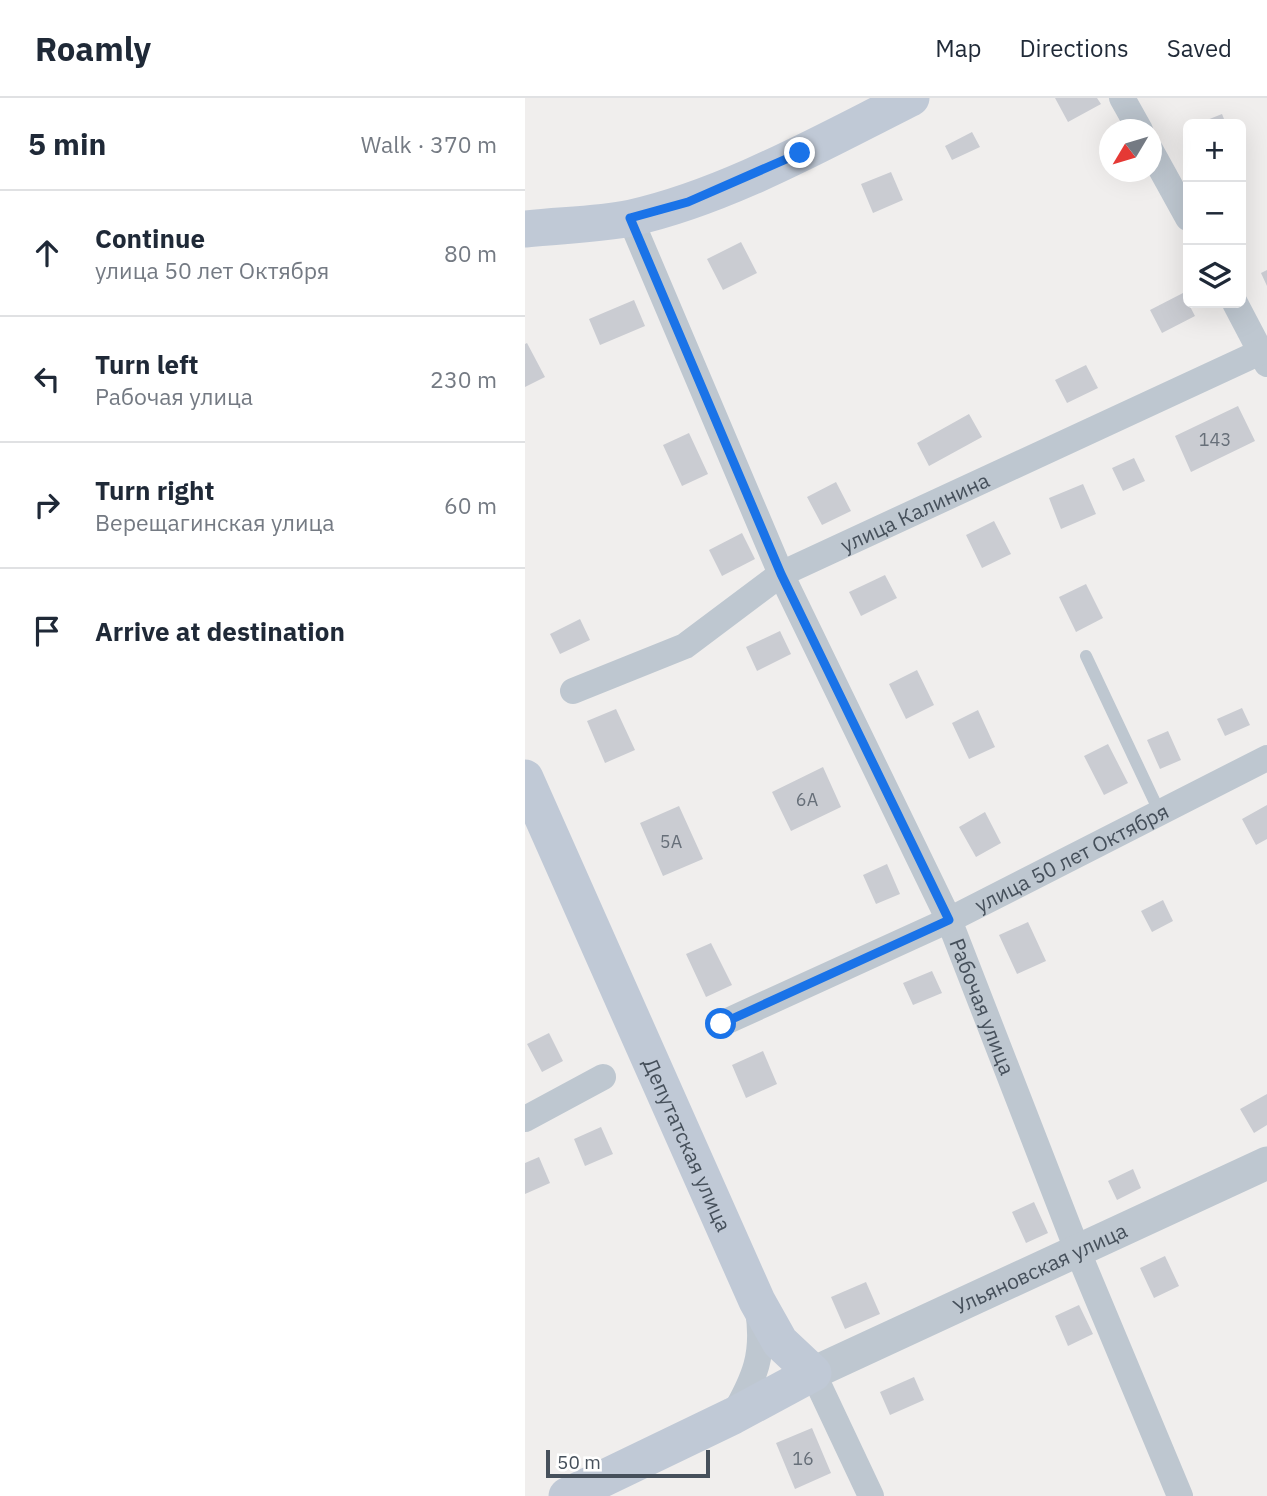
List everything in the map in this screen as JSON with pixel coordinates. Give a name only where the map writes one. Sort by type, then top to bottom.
[{"type":"main road","points":[[525,229],[630,218],[688,202],[800,153],[911,98]]},
{"type":"main road","name":"Депутатская улица","points":[[525,778],[757,1301],[780,1342],[813,1373]]},
{"type":"main road","points":[[567,1496],[733,1416],[813,1373]]},
{"type":"street","points":[[1122,98],[1134,119]]},
{"type":"street","points":[[1162,171],[1183,209]]},
{"type":"street","name":"Рабочая улица","points":[[630,218],[781,574],[949,920],[1078,1252],[1180,1496]]},
{"type":"street","points":[[1238,308],[1265,355]]},
{"type":"street","name":"улица Калинина","points":[[573,691],[685,646],[781,574],[1265,355]]},
{"type":"street","name":"улица 50 лет Октября","points":[[721,1024],[949,920],[1267,758]]},
{"type":"street","points":[[525,1119],[603,1077]]},
{"type":"street","name":"Ульяновская улица","points":[[813,1373],[1267,1163]]},
{"type":"street","points":[[733,1416],[750,1387],[759,1360],[762,1335],[757,1301]]},
{"type":"street","name":"Депутатская улица","points":[[813,1373],[871,1496]]},
{"type":"lane","points":[[1086,656],[1160,813]]},
{"type":"building","points":[[1055,98],[1097,98],[1101,104],[1068,122]]},
{"type":"building","points":[[1222,114],[1224,119],[1210,119]]},
{"type":"building","points":[[972,132],[980,147],[952,160],[945,146]]},
{"type":"building","points":[[891,172],[903,200],[873,213],[861,184]]},
{"type":"building","points":[[741,242],[757,273],[723,290],[707,259]]},
{"type":"building","points":[[1267,270],[1267,286],[1261,273]]},
{"type":"building","points":[[1183,293],[1183,308],[1191,308],[1195,316],[1162,333],[1150,310]]},
{"type":"building","points":[[634,300],[645,326],[600,345],[589,319]]},
{"type":"building","points":[[527,343],[545,377],[525,387],[525,344]]},
{"type":"building","points":[[1086,365],[1098,388],[1067,403],[1055,380]]},
{"type":"building","points":[[1238,406],[1255,441],[1191,472],[1175,436]]},
{"type":"building","points":[[969,414],[982,437],[929,466],[917,443]]},
{"type":"building","points":[[689,433],[708,474],[682,486],[663,445]]},
{"type":"building","points":[[1134,458],[1145,481],[1123,491],[1112,468]]},
{"type":"building","points":[[836,482],[851,511],[822,525],[807,497]]},
{"type":"building","points":[[1083,484],[1096,514],[1061,529],[1049,498]]},
{"type":"building","points":[[994,521],[1011,554],[982,568],[966,535]]},
{"type":"building","points":[[742,533],[755,559],[722,576],[709,550]]},
{"type":"building","points":[[885,575],[897,598],[861,616],[849,592]]},
{"type":"building","points":[[1086,584],[1103,618],[1076,632],[1059,597]]},
{"type":"building","points":[[580,619],[590,640],[560,654],[550,634]]},
{"type":"building","points":[[780,631],[791,654],[757,671],[746,647]]},
{"type":"building","points":[[917,670],[934,705],[906,719],[889,684]]},
{"type":"building","points":[[1242,708],[1250,725],[1225,736],[1217,719]]},
{"type":"building","points":[[616,709],[635,750],[605,763],[587,721]]},
{"type":"building","points":[[978,710],[995,747],[969,759],[952,723]]},
{"type":"building","points":[[1168,731],[1181,760],[1160,769],[1147,740]]},
{"type":"building","points":[[1108,744],[1128,783],[1104,795],[1084,756]]},
{"type":"building","points":[[823,767],[841,807],[791,831],[772,792]]},
{"type":"building","points":[[1267,805],[1267,839],[1256,845],[1242,819]]},
{"type":"building","points":[[679,806],[703,859],[663,876],[640,823]]},
{"type":"building","points":[[985,812],[1001,843],[976,857],[959,827]]},
{"type":"building","points":[[887,864],[900,894],[876,904],[863,875]]},
{"type":"building","points":[[1163,900],[1173,921],[1152,932],[1141,911]]},
{"type":"building","points":[[1028,922],[1046,961],[1017,974],[999,935]]},
{"type":"building","points":[[711,943],[732,985],[706,997],[686,954]]},
{"type":"building","points":[[932,971],[942,993],[913,1005],[903,983]]},
{"type":"building","points":[[549,1033],[563,1061],[542,1072],[527,1044]]},
{"type":"building","points":[[763,1051],[777,1084],[746,1098],[732,1065]]},
{"type":"building","points":[[1267,1094],[1267,1125],[1254,1133],[1240,1109]]},
{"type":"building","points":[[601,1127],[613,1154],[585,1166],[574,1139]]},
{"type":"building","points":[[539,1157],[550,1183],[525,1194],[525,1163]]},
{"type":"building","points":[[1133,1169],[1141,1188],[1117,1200],[1108,1181]]},
{"type":"building","points":[[1034,1202],[1048,1233],[1026,1243],[1012,1212]]},
{"type":"building","points":[[1165,1256],[1179,1286],[1154,1298],[1140,1268]]},
{"type":"building","points":[[866,1282],[880,1314],[845,1329],[831,1297]]},
{"type":"building","points":[[1079,1305],[1093,1334],[1068,1346],[1055,1316]]},
{"type":"building","points":[[914,1377],[924,1400],[890,1415],[880,1392]]},
{"type":"building","points":[[812,1428],[831,1473],[795,1489],[776,1443]]},
{"type":"route","points":[[721,1024],[949,920],[781,574],[630,218],[688,202],[800,153]]}]
